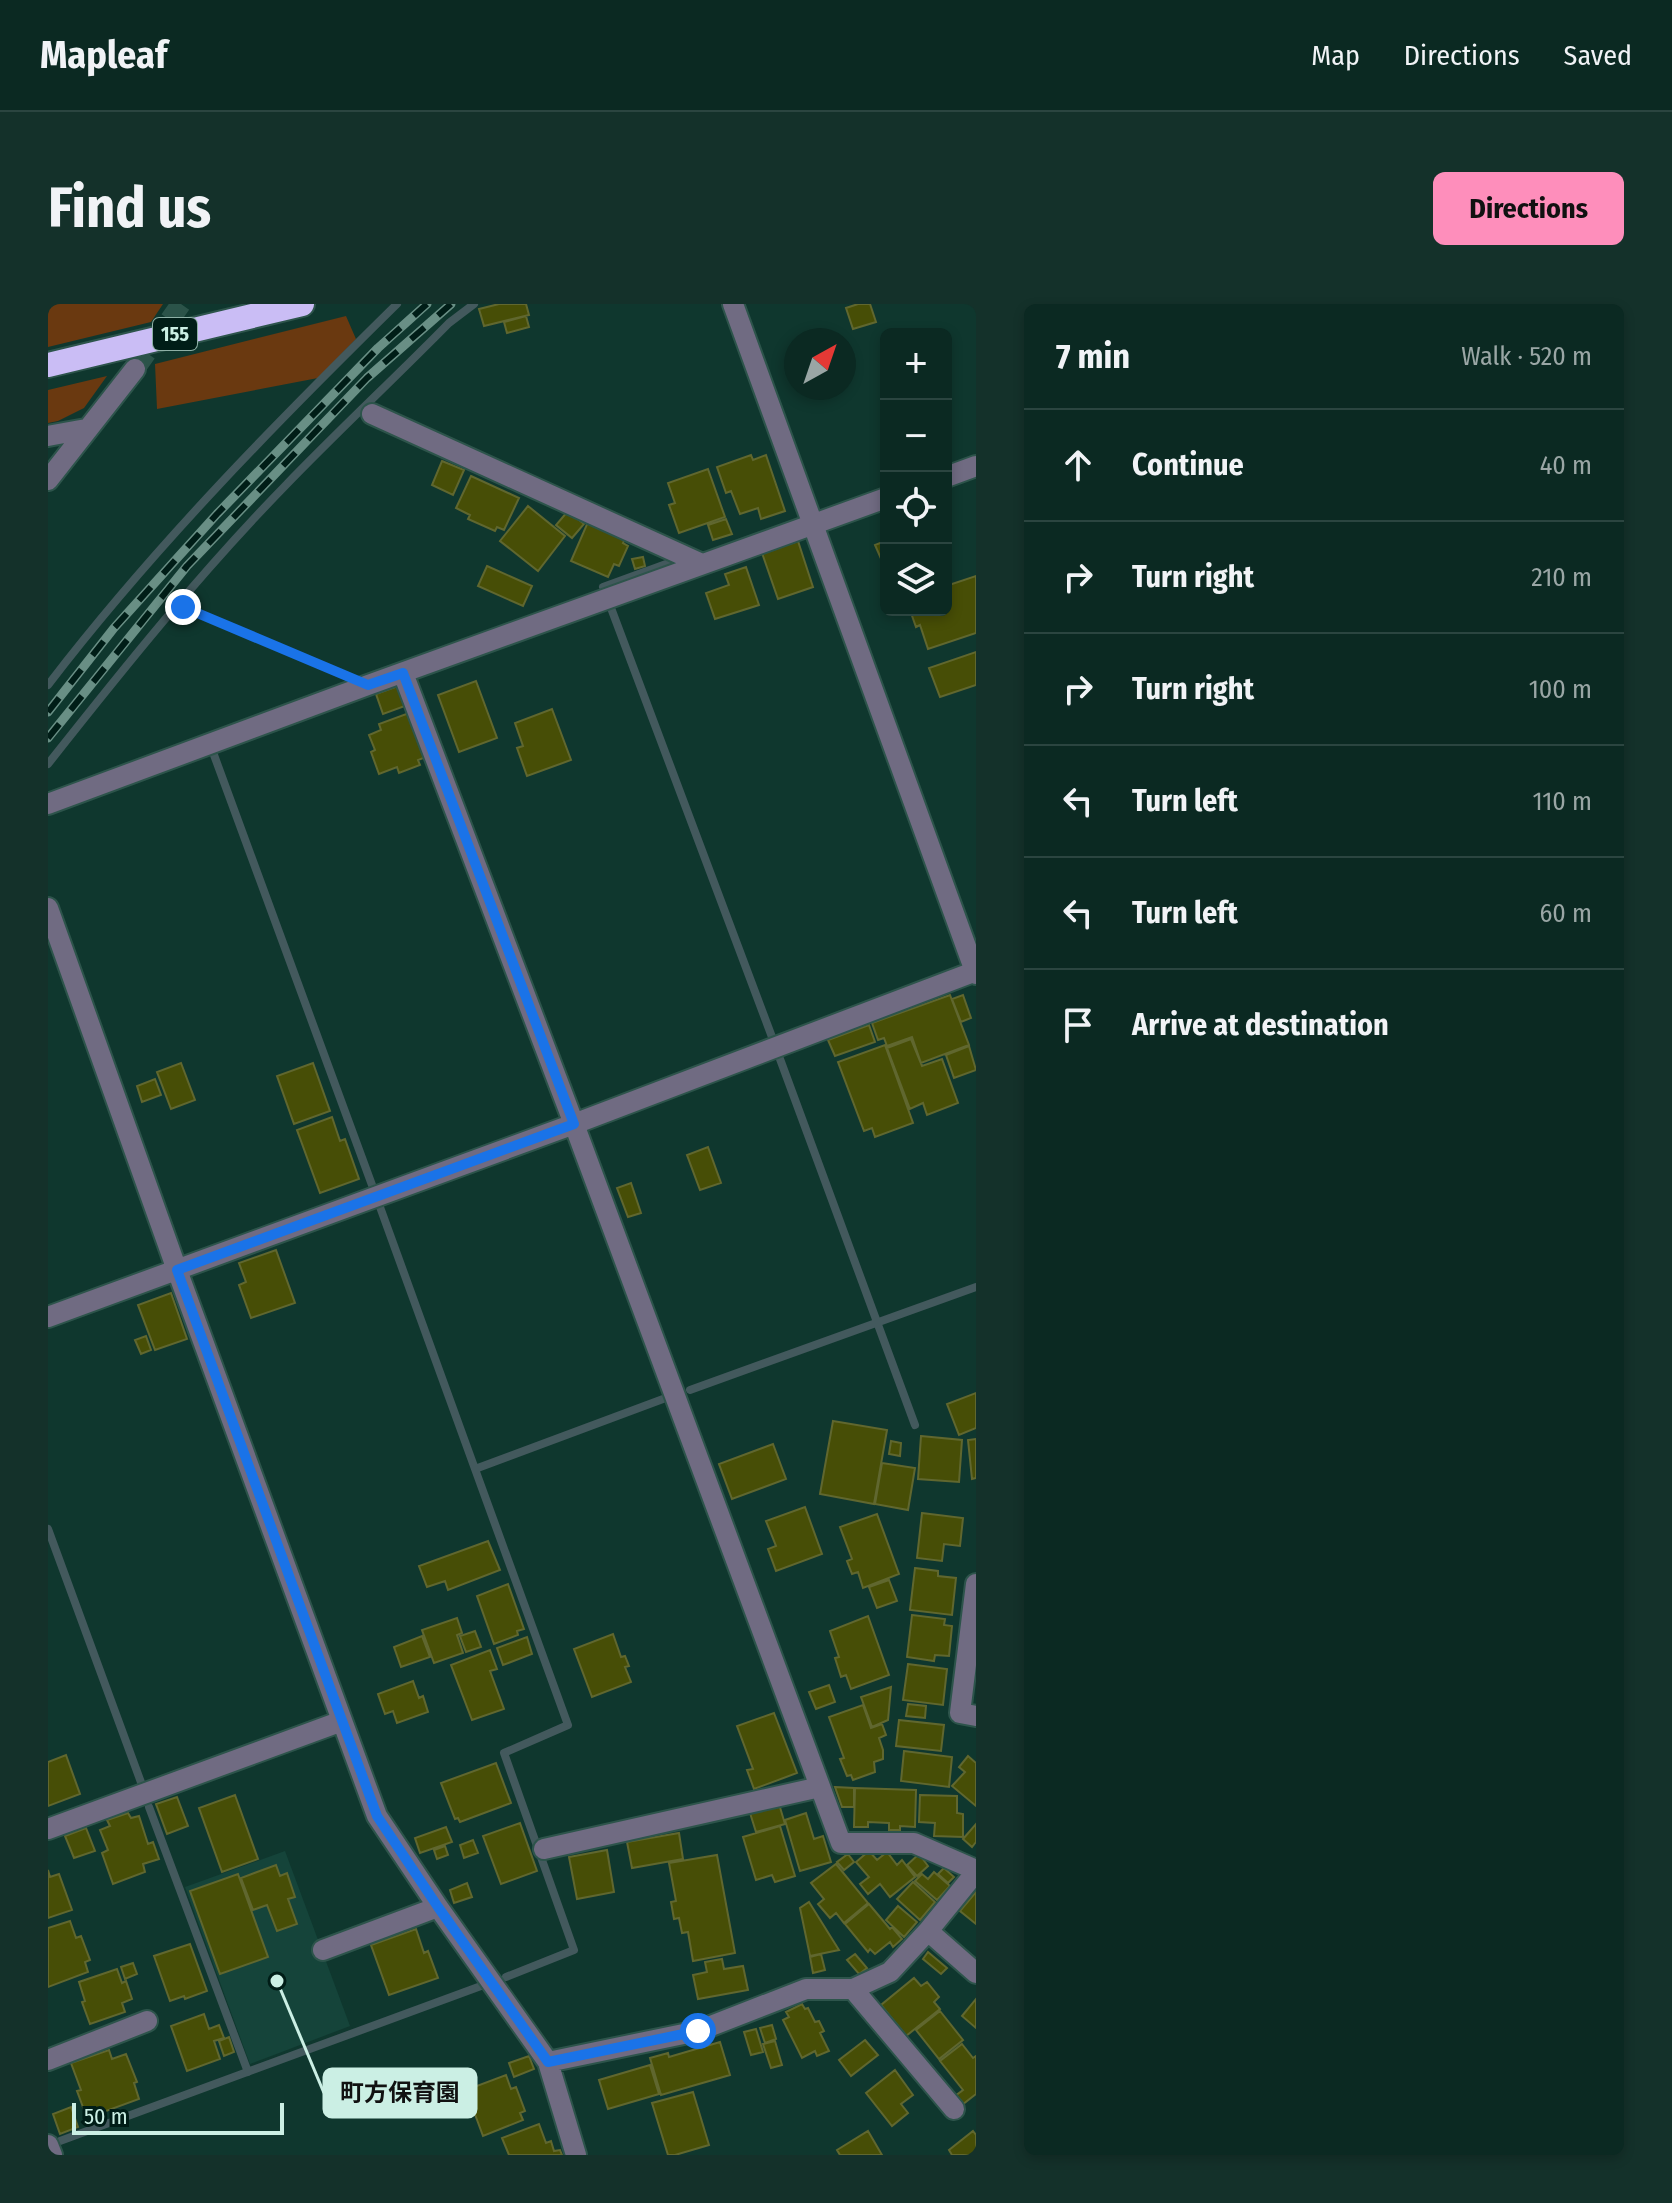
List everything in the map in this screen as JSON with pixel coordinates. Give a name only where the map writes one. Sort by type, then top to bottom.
[{"type":"highway","name":"155","points":[[48,365],[302,304]]},
{"type":"street","points":[[48,1317],[976,972],[733,304]]},
{"type":"street","points":[[48,480],[135,369]]},
{"type":"street","points":[[372,414],[702,564]]},
{"type":"street","points":[[48,436],[86,429]]},
{"type":"street","points":[[952,475],[976,466]]},
{"type":"street","points":[[48,804],[880,500]]},
{"type":"street","points":[[403,673],[841,1843],[914,1843],[976,1871],[890,1972],[853,1989],[806,1989],[698,2031],[548,2062]]},
{"type":"street","points":[[48,908],[377,1816],[548,2062],[576,2155]]},
{"type":"street","points":[[976,1584],[960,1713],[976,1716]]},
{"type":"street","points":[[48,1829],[342,1721]]},
{"type":"street","points":[[544,1849],[820,1787]]},
{"type":"street","points":[[323,1950],[438,1907]]},
{"type":"street","points":[[928,1931],[976,1973]]},
{"type":"street","points":[[853,1989],[954,2109]]},
{"type":"street","points":[[48,2060],[147,2021]]},
{"type":"street","points":[[48,2145],[52,2155]]},
{"type":"path","points":[[183,607],[368,685]]},
{"type":"shaded area","points":[[48,304],[163,304],[151,322],[48,347]]},
{"type":"shaded area","points":[[346,316],[356,339],[318,378],[157,409],[155,364]]},
{"type":"shaded area","points":[[107,376],[84,408],[48,423],[48,390]]},
{"type":"shaded area","points":[[285,1851],[350,2026],[250,2064],[185,1887]]},
{"type":"building","points":[[499,304],[526,304],[529,315],[484,326],[479,309]]},
{"type":"building","points":[[870,304],[876,322],[853,328],[846,308]]},
{"type":"building","points":[[526,316],[529,327],[507,333],[504,322]]},
{"type":"building","points":[[751,455],[753,460],[766,455],[785,511],[761,519],[758,508],[740,514],[731,491],[726,493],[717,467]]},
{"type":"building","points":[[442,461],[464,470],[453,495],[432,485]]},
{"type":"building","points":[[708,469],[725,517],[679,533],[669,505],[675,503],[668,483]]},
{"type":"building","points":[[471,476],[519,498],[504,530],[497,527],[495,531],[468,519],[470,515],[456,508]]},
{"type":"building","points":[[528,506],[565,536],[538,571],[500,541]]},
{"type":"building","points":[[568,511],[584,524],[572,538],[556,525]]},
{"type":"building","points":[[726,519],[732,534],[713,540],[708,525]]},
{"type":"building","points":[[588,522],[625,539],[623,543],[628,546],[619,566],[614,564],[608,577],[571,561]]},
{"type":"building","points":[[798,541],[813,587],[778,599],[762,553]]},
{"type":"building","points":[[643,557],[645,566],[635,569],[632,559]]},
{"type":"building","points":[[487,566],[532,586],[523,606],[478,586]]},
{"type":"building","points":[[746,567],[759,605],[715,619],[706,593],[729,585],[725,574]]},
{"type":"building","points":[[976,576],[976,633],[928,649],[920,625],[916,627],[912,616],[952,616],[952,584]]},
{"type":"building","points":[[976,652],[976,685],[940,697],[929,668]]},
{"type":"building","points":[[476,681],[497,738],[459,752],[438,695]]},
{"type":"building","points":[[398,686],[405,706],[383,714],[376,694]]},
{"type":"building","points":[[552,709],[571,760],[527,776],[517,748],[523,746],[515,723]]},
{"type":"building","points":[[409,713],[426,757],[418,760],[420,765],[399,773],[397,767],[379,774],[369,735],[381,730],[379,724]]},
{"type":"building","points":[[950,995],[969,1045],[921,1063],[912,1037],[887,1046],[884,1038],[878,1040],[872,1023]]},
{"type":"building","points":[[963,995],[971,1018],[961,1022],[952,999]]},
{"type":"building","points":[[869,1025],[875,1042],[835,1056],[828,1040]]},
{"type":"building","points":[[911,1039],[922,1066],[942,1059],[958,1103],[927,1115],[923,1103],[910,1109],[887,1048]]},
{"type":"building","points":[[885,1045],[913,1123],[875,1137],[872,1128],[864,1131],[838,1062]]},
{"type":"building","points":[[969,1046],[976,1070],[954,1078],[946,1055]]},
{"type":"building","points":[[181,1063],[195,1100],[171,1109],[157,1072]]},
{"type":"building","points":[[313,1063],[330,1111],[294,1124],[277,1076]]},
{"type":"building","points":[[155,1079],[161,1095],[142,1102],[137,1086]]},
{"type":"building","points":[[332,1117],[340,1141],[345,1139],[359,1179],[320,1193],[297,1130]]},
{"type":"building","points":[[708,1147],[721,1183],[700,1190],[687,1155]]},
{"type":"building","points":[[631,1183],[641,1213],[628,1217],[617,1188]]},
{"type":"building","points":[[276,1250],[295,1303],[251,1318],[239,1285],[246,1282],[239,1263]]},
{"type":"building","points":[[171,1293],[187,1339],[155,1350],[138,1305]]},
{"type":"building","points":[[146,1336],[151,1350],[141,1354],[135,1340]]},
{"type":"building","points":[[976,1393],[976,1428],[959,1435],[947,1404]]},
{"type":"building","points":[[833,1421],[887,1430],[874,1504],[820,1494]]},
{"type":"building","points":[[921,1436],[962,1440],[959,1482],[918,1479]]},
{"type":"building","points":[[976,1439],[976,1478],[972,1479],[968,1440]]},
{"type":"building","points":[[891,1441],[901,1443],[900,1456],[889,1454]]},
{"type":"building","points":[[773,1444],[786,1479],[732,1499],[719,1464]]},
{"type":"building","points":[[882,1463],[915,1468],[908,1510],[875,1504]]},
{"type":"building","points":[[805,1507],[822,1554],[776,1571],[768,1549],[776,1546],[766,1521]]},
{"type":"building","points":[[922,1513],[963,1518],[960,1546],[944,1544],[942,1561],[917,1558]]},
{"type":"building","points":[[877,1514],[899,1574],[863,1588],[858,1572],[852,1574],[847,1561],[852,1559],[840,1527]]},
{"type":"building","points":[[488,1541],[500,1570],[448,1590],[445,1581],[427,1587],[419,1566]]},
{"type":"building","points":[[915,1568],[938,1571],[938,1576],[956,1578],[952,1615],[910,1610]]},
{"type":"building","points":[[889,1580],[897,1601],[877,1608],[869,1587]]},
{"type":"building","points":[[508,1584],[524,1629],[517,1631],[518,1635],[494,1644],[477,1596]]},
{"type":"building","points":[[912,1615],[945,1619],[944,1625],[952,1626],[949,1656],[935,1655],[934,1661],[907,1657]]},
{"type":"building","points":[[868,1616],[889,1675],[851,1689],[846,1675],[841,1677],[835,1658],[839,1657],[830,1631]]},
{"type":"building","points":[[457,1618],[462,1633],[457,1635],[463,1653],[434,1663],[422,1630]]},
{"type":"building","points":[[475,1631],[481,1647],[466,1652],[460,1636]]},
{"type":"building","points":[[613,1634],[621,1657],[625,1656],[629,1666],[625,1667],[631,1682],[592,1697],[574,1649]]},
{"type":"building","points":[[422,1636],[430,1657],[401,1667],[394,1647]]},
{"type":"building","points":[[527,1637],[532,1654],[503,1665],[497,1648]]},
{"type":"building","points":[[490,1650],[497,1669],[490,1671],[504,1709],[472,1720],[451,1665]]},
{"type":"building","points":[[908,1664],[947,1669],[943,1705],[903,1700]]},
{"type":"building","points":[[413,1681],[419,1698],[423,1696],[428,1712],[397,1723],[393,1711],[385,1714],[378,1694]]},
{"type":"building","points":[[829,1685],[835,1702],[816,1709],[809,1692]]},
{"type":"building","points":[[891,1687],[888,1720],[872,1727],[861,1697]]},
{"type":"building","points":[[908,1704],[926,1706],[925,1718],[906,1716]]},
{"type":"building","points":[[863,1705],[871,1728],[882,1724],[886,1735],[879,1738],[883,1759],[874,1762],[875,1772],[853,1780],[851,1775],[847,1776],[840,1759],[844,1758],[829,1717]]},
{"type":"building","points":[[774,1713],[797,1773],[754,1789],[747,1770],[753,1769],[737,1726]]},
{"type":"building","points":[[899,1720],[944,1725],[941,1751],[896,1746]]},
{"type":"building","points":[[904,1751],[952,1757],[949,1787],[901,1781]]},
{"type":"building","points":[[66,1755],[80,1794],[48,1806],[48,1762]]},
{"type":"building","points":[[968,1756],[976,1763],[976,1806],[952,1786],[965,1772],[959,1767]]},
{"type":"building","points":[[496,1763],[511,1803],[460,1822],[458,1818],[455,1819],[441,1783]]},
{"type":"building","points":[[835,1787],[854,1788],[854,1807],[842,1807]]},
{"type":"building","points":[[855,1788],[916,1790],[915,1827],[900,1826],[900,1830],[889,1830],[889,1823],[868,1822],[868,1827],[854,1827]]},
{"type":"building","points":[[235,1795],[258,1859],[222,1872],[199,1808]]},
{"type":"building","points":[[920,1795],[957,1796],[957,1813],[963,1814],[963,1837],[934,1836],[935,1823],[919,1822]]},
{"type":"building","points":[[177,1797],[188,1826],[167,1834],[156,1804]]},
{"type":"building","points":[[779,1804],[785,1824],[756,1832],[750,1813]]},
{"type":"building","points":[[128,1813],[131,1818],[139,1816],[148,1844],[153,1842],[159,1859],[143,1864],[145,1872],[113,1884],[102,1853],[108,1850],[100,1830],[110,1826],[107,1820]]},
{"type":"building","points":[[806,1813],[814,1839],[823,1836],[831,1862],[800,1871],[785,1820]]},
{"type":"building","points":[[520,1823],[537,1871],[501,1884],[483,1836]]},
{"type":"building","points":[[976,1824],[976,1842],[972,1847],[963,1839]]},
{"type":"building","points":[[780,1826],[795,1876],[775,1882],[772,1875],[756,1880],[743,1837]]},
{"type":"building","points":[[446,1827],[452,1842],[420,1853],[415,1838]]},
{"type":"building","points":[[86,1828],[95,1851],[74,1858],[65,1836]]},
{"type":"building","points":[[679,1833],[683,1859],[632,1868],[627,1842]]},
{"type":"building","points":[[473,1840],[478,1853],[464,1858],[460,1845]]},
{"type":"building","points":[[445,1846],[448,1855],[437,1859],[434,1850]]},
{"type":"building","points":[[607,1850],[614,1892],[577,1899],[569,1857]]},
{"type":"building","points":[[869,1851],[877,1860],[887,1852],[897,1865],[902,1860],[915,1877],[890,1897],[880,1884],[868,1894],[860,1884],[869,1877],[856,1862]]},
{"type":"building","points":[[848,1854],[854,1862],[844,1870],[837,1862]]},
{"type":"building","points":[[919,1854],[928,1866],[917,1876],[907,1865]]},
{"type":"building","points":[[717,1855],[735,1953],[693,1961],[688,1932],[682,1933],[679,1918],[674,1919],[671,1902],[676,1901],[669,1863]]},
{"type":"building","points":[[836,1864],[868,1903],[844,1923],[836,1913],[830,1918],[818,1904],[824,1899],[811,1883]]},
{"type":"building","points":[[276,1865],[280,1876],[287,1873],[295,1897],[288,1899],[297,1924],[277,1931],[267,1905],[253,1910],[241,1878]]},
{"type":"building","points":[[944,1868],[954,1877],[948,1883],[938,1874]]},
{"type":"building","points":[[48,1870],[50,1877],[59,1874],[72,1910],[48,1918]]},
{"type":"building","points":[[934,1872],[950,1886],[937,1900],[915,1881],[922,1874],[928,1879]]},
{"type":"building","points":[[238,1874],[268,1957],[220,1974],[190,1891]]},
{"type":"building","points":[[913,1882],[935,1902],[920,1920],[897,1899]]},
{"type":"building","points":[[467,1883],[472,1897],[454,1903],[450,1890]]},
{"type":"building","points":[[976,1892],[976,1924],[960,1911]]},
{"type":"building","points":[[809,1902],[839,1950],[810,1956],[800,1908]]},
{"type":"building","points":[[869,1904],[902,1939],[893,1947],[890,1942],[875,1954],[870,1949],[868,1952],[845,1924]]},
{"type":"building","points":[[898,1906],[917,1922],[904,1937],[886,1920]]},
{"type":"building","points":[[70,1921],[76,1938],[81,1936],[90,1960],[85,1962],[88,1972],[48,1987],[48,1928]]},
{"type":"building","points":[[416,1929],[424,1953],[428,1951],[438,1978],[389,1995],[371,1945]]},
{"type":"building","points":[[190,1944],[207,1991],[170,2001],[154,1956]]},
{"type":"building","points":[[928,1952],[947,1968],[941,1974],[923,1959]]},
{"type":"building","points":[[821,1954],[825,1970],[813,1973],[810,1957]]},
{"type":"building","points":[[855,1954],[867,1968],[859,1974],[847,1960]]},
{"type":"building","points":[[722,1959],[724,1969],[743,1966],[748,1990],[698,1999],[693,1975],[707,1972],[705,1962]]},
{"type":"building","points":[[133,1963],[137,1974],[125,1979],[121,1967]]},
{"type":"building","points":[[117,1969],[122,1983],[126,1981],[132,1999],[122,2003],[125,2012],[90,2024],[79,1982]]},
{"type":"building","points":[[914,1978],[921,1986],[927,1982],[939,1997],[934,2002],[940,2009],[906,2036],[881,2005]]},
{"type":"building","points":[[976,1999],[976,2028],[962,2016]]},
{"type":"building","points":[[802,2004],[805,2009],[808,2008],[815,2022],[819,2021],[824,2031],[820,2033],[829,2051],[817,2056],[815,2051],[802,2058],[783,2020],[789,2017],[786,2012]]},
{"type":"building","points":[[940,2011],[963,2040],[939,2059],[916,2030]]},
{"type":"building","points":[[204,2014],[209,2029],[219,2025],[224,2038],[214,2041],[220,2059],[187,2071],[171,2026]]},
{"type":"building","points":[[772,2025],[776,2039],[765,2043],[760,2028]]},
{"type":"building","points":[[756,2029],[763,2052],[751,2055],[744,2032]]},
{"type":"building","points":[[229,2037],[234,2052],[224,2056],[219,2041]]},
{"type":"building","points":[[865,2040],[878,2055],[851,2076],[839,2060]]},
{"type":"building","points":[[775,2041],[782,2065],[771,2068],[763,2044]]},
{"type":"building","points":[[720,2042],[730,2075],[661,2095],[650,2058],[668,2053],[669,2057]]},
{"type":"building","points":[[962,2044],[973,2058],[976,2056],[976,2094],[958,2108],[951,2099],[963,2090],[940,2061]]},
{"type":"building","points":[[109,2050],[112,2059],[126,2054],[137,2082],[134,2083],[139,2099],[87,2118],[71,2063]]},
{"type":"building","points":[[529,2056],[534,2069],[514,2077],[509,2063]]},
{"type":"building","points":[[650,2065],[659,2094],[608,2109],[599,2080]]},
{"type":"building","points":[[895,2070],[913,2095],[901,2104],[908,2113],[892,2126],[866,2093]]},
{"type":"building","points":[[506,2075],[511,2089],[516,2087],[525,2111],[520,2113],[523,2120],[483,2136],[466,2090]]},
{"type":"building","points":[[693,2092],[709,2145],[668,2155],[652,2103]]},
{"type":"building","points":[[71,2107],[78,2127],[60,2134],[53,2114]]},
{"type":"building","points":[[539,2124],[546,2143],[551,2141],[554,2151],[560,2150],[562,2155],[509,2155],[502,2138]]},
{"type":"building","points":[[868,2131],[882,2155],[840,2155],[837,2150]]},
{"type":"building","points":[[973,2131],[976,2135],[976,2155],[952,2155],[949,2150]]},
{"type":"waterway","points":[[48,685],[172,536],[305,395],[397,304]]},
{"type":"waterway","points":[[48,764],[163,622],[253,519],[449,323],[474,304]]},
{"type":"waterway","points":[[603,587],[677,560]]},
{"type":"waterway","points":[[611,608],[772,1037]]},
{"type":"waterway","points":[[214,755],[372,1185]]},
{"type":"waterway","points":[[780,1059],[915,1425]]},
{"type":"waterway","points":[[380,1207],[475,1469]]},
{"type":"waterway","points":[[690,1390],[976,1287]]},
{"type":"waterway","points":[[506,1977],[574,1950],[504,1753],[568,1725],[475,1469],[663,1399]]},
{"type":"waterway","points":[[48,1529],[142,1785]]},
{"type":"waterway","points":[[149,1807],[248,2072]]},
{"type":"waterway","points":[[60,2141],[481,1986]]},
{"type":"tunnel","points":[[135,369],[181,304]]},
{"type":"railway","points":[[48,712],[114,628],[217,514],[378,348],[427,304]]},
{"type":"railway","points":[[48,738],[187,566],[367,378],[451,304]]},
{"type":"place","name":"町方保育園","points":[[277,1981]]},
{"type":"route","points":[[183,607],[368,685],[403,673],[574,1124],[177,1270],[377,1816],[438,1907],[548,2062],[698,2031]]}]
